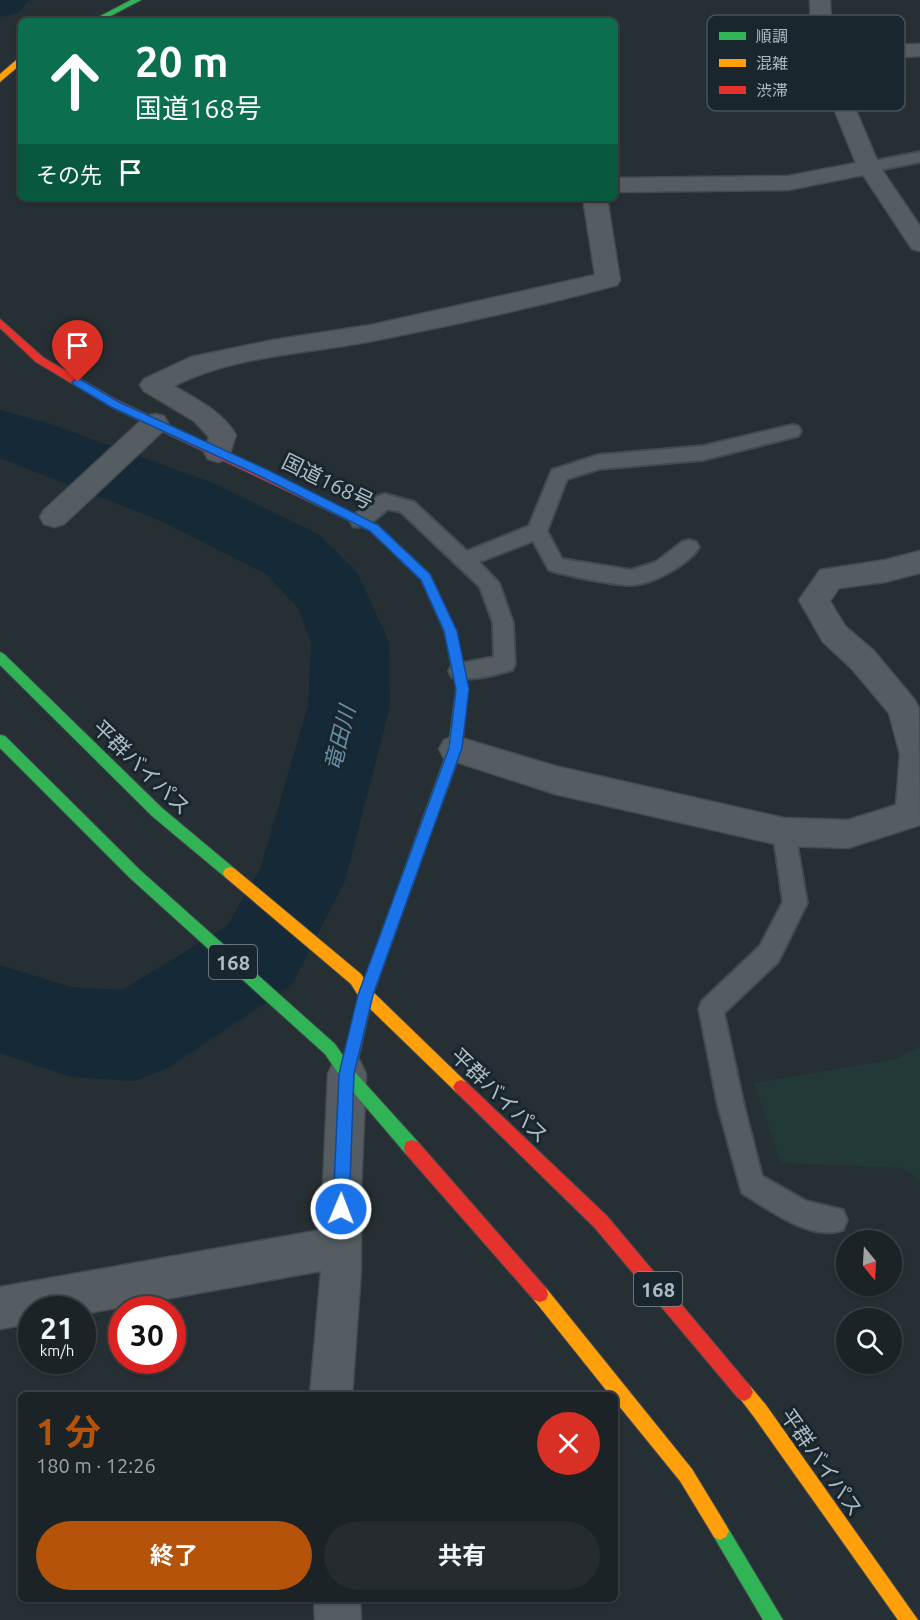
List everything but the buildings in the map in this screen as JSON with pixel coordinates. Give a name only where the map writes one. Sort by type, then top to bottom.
[{"type":"highway","points":[[101,18],[138,0]]},
{"type":"highway","points":[[0,79],[18,62]]},
{"type":"highway","name":"国道168号","points":[[0,321],[40,360],[115,404],[374,528],[426,577],[450,631],[459,671],[462,689],[455,748],[366,995],[338,1061]]},
{"type":"highway","name":"平群バイパス","points":[[0,657],[157,812],[356,980],[366,995],[601,1222],[760,1411],[909,1620]]},
{"type":"highway","name":"168","points":[[0,740],[136,875],[338,1061],[537,1291],[686,1475],[774,1620]]},
{"type":"street","points":[[820,0],[821,15]]},
{"type":"street","points":[[905,51],[920,50]]},
{"type":"street","points":[[846,111],[869,167],[920,244]]},
{"type":"street","points":[[618,185],[788,183],[869,167]]},
{"type":"street","points":[[218,452],[223,435],[203,415],[153,385],[191,366],[273,348],[371,333],[608,280],[595,201]]},
{"type":"street","points":[[54,517],[155,423]]},
{"type":"street","points":[[455,748],[555,780],[784,832],[848,834],[911,814],[916,754],[903,708],[863,660],[834,634],[814,600],[830,578],[885,571],[920,562]]},
{"type":"street","points":[[330,1392],[341,1247],[338,1061]]},
{"type":"street","points":[[0,1308],[341,1247]]},
{"type":"street","points":[[337,1602],[338,1620]]},
{"type":"lane","points":[[869,167],[920,157]]},
{"type":"lane","points":[[466,560],[537,531],[559,475],[598,462],[703,453],[792,431]]},
{"type":"lane","points":[[360,521],[385,501],[407,507],[489,583],[503,623],[505,664],[459,671]]},
{"type":"lane","points":[[537,531],[556,565],[632,579],[663,567],[689,547]]},
{"type":"lane","points":[[784,832],[795,903],[769,954],[711,1009],[731,1106],[751,1184],[802,1214],[833,1220]]},
{"type":"green space","points":[[920,1047],[920,1182],[904,1168],[781,1163],[754,1083],[895,1059]]},
{"type":"waterway","name":"竜田川","points":[[0,434],[23,440],[187,502],[292,554],[330,593],[350,642],[349,706],[301,881],[259,956],[134,1036],[71,1032],[0,1009]]},
{"type":"traffic: fast","points":[[101,18],[137,0]]},
{"type":"traffic: fast","points":[[331,507],[374,528],[426,577],[450,631],[462,689],[455,749],[425,831]]},
{"type":"traffic: fast","points":[[0,657],[157,812],[230,873]]},
{"type":"traffic: fast","points":[[0,740],[136,875],[330,1049],[347,1074],[412,1148]]},
{"type":"traffic: fast","points":[[720,1531],[774,1620]]},
{"type":"traffic: slow","points":[[0,79],[18,62]]},
{"type":"traffic: slow","points":[[230,873],[356,979],[366,995],[461,1087]]},
{"type":"traffic: slow","points":[[540,1294],[686,1475],[720,1531]]},
{"type":"traffic: slow","points":[[744,1392],[760,1411],[909,1620]]},
{"type":"traffic: jam","points":[[0,322],[40,360],[115,404],[331,507]]},
{"type":"traffic: jam","points":[[347,1074],[366,995],[425,831]]},
{"type":"traffic: jam","points":[[461,1087],[601,1222],[744,1392]]},
{"type":"traffic: jam","points":[[412,1148],[540,1294]]},
{"type":"route","points":[[78,382],[115,404],[264,473],[374,528],[426,577],[450,631],[462,689],[455,748],[366,995],[347,1074],[341,1209]]}]
